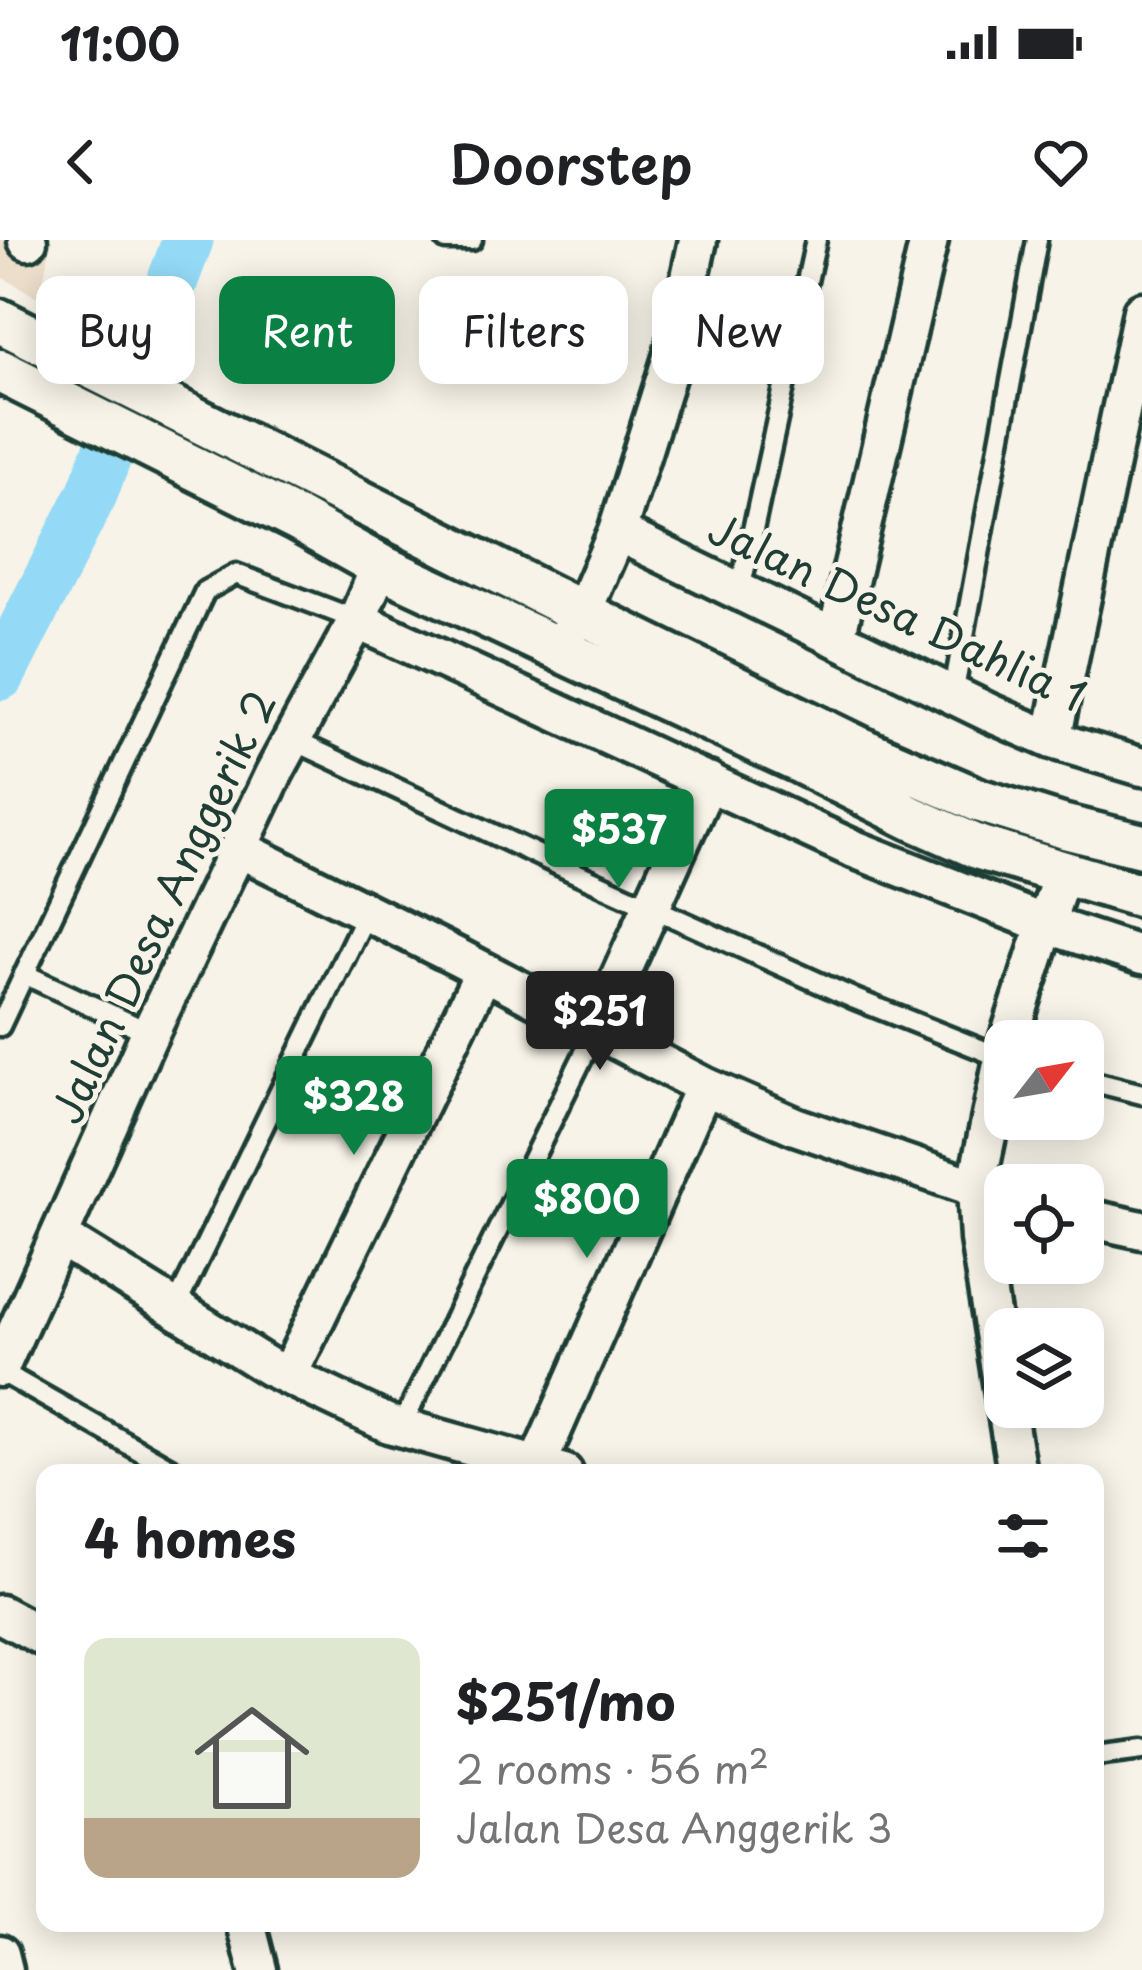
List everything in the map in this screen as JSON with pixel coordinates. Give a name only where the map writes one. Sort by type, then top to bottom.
[{"type":"street","points":[[557,649],[582,613],[616,532],[674,348],[698,240]]},
{"type":"street","points":[[836,638],[929,240]]},
{"type":"street","points":[[1052,740],[1142,311]]},
{"type":"street","points":[[0,321],[867,752],[978,800],[1142,846]]},
{"type":"street","points":[[0,371],[380,566],[912,818],[980,848],[1142,896]]},
{"type":"street","points":[[177,409],[371,528],[381,538],[380,566]]},
{"type":"street","name":"Jalan Desa Dahlia 1","points":[[616,532],[1052,740],[1142,767]]},
{"type":"street","name":"Jalan Desa Anggerik 2","points":[[0,1370],[150,1034],[380,566]]},
{"type":"street","points":[[357,620],[849,847],[1142,956]]},
{"type":"street","points":[[596,1030],[708,781]]},
{"type":"street","points":[[238,848],[704,1086],[795,1126],[984,1191]]},
{"type":"street","points":[[1015,1020],[1062,874]]},
{"type":"street","points":[[288,1376],[484,971]]},
{"type":"street","points":[[552,1464],[704,1086]]},
{"type":"street","points":[[984,1218],[979,1239],[984,1271]]},
{"type":"street","points":[[1104,1222],[1142,1230]]},
{"type":"street","points":[[60,1237],[269,1367],[400,1427],[532,1464]]},
{"type":"street","points":[[1009,1428],[1015,1464]]},
{"type":"street","points":[[0,1614],[36,1633]]},
{"type":"street","points":[[248,1932],[258,1970]]},
{"type":"street","points":[[0,1954],[4,1970]]},
{"type":"lane","points":[[446,240],[472,240]]},
{"type":"lane","points":[[740,590],[816,240]]},
{"type":"lane","points":[[953,695],[1037,240]]},
{"type":"lane","points":[[0,1026],[205,591],[236,574],[357,620]]},
{"type":"lane","points":[[291,739],[855,999],[984,1045]]},
{"type":"lane","points":[[175,1308],[367,912]]},
{"type":"lane","points":[[24,974],[150,1034]]},
{"type":"lane","points":[[400,1427],[596,1030]]},
{"type":"lane","points":[[1104,1084],[1142,1094]]},
{"type":"lane","points":[[0,1370],[163,1464]]},
{"type":"lane","points":[[1104,1755],[1142,1750]]},
{"type":"shaded area","points":[[0,240],[52,240],[44,276],[36,276],[36,296],[0,276]]},
{"type":"waterway","points":[[0,675],[92,494],[188,240]]}]
